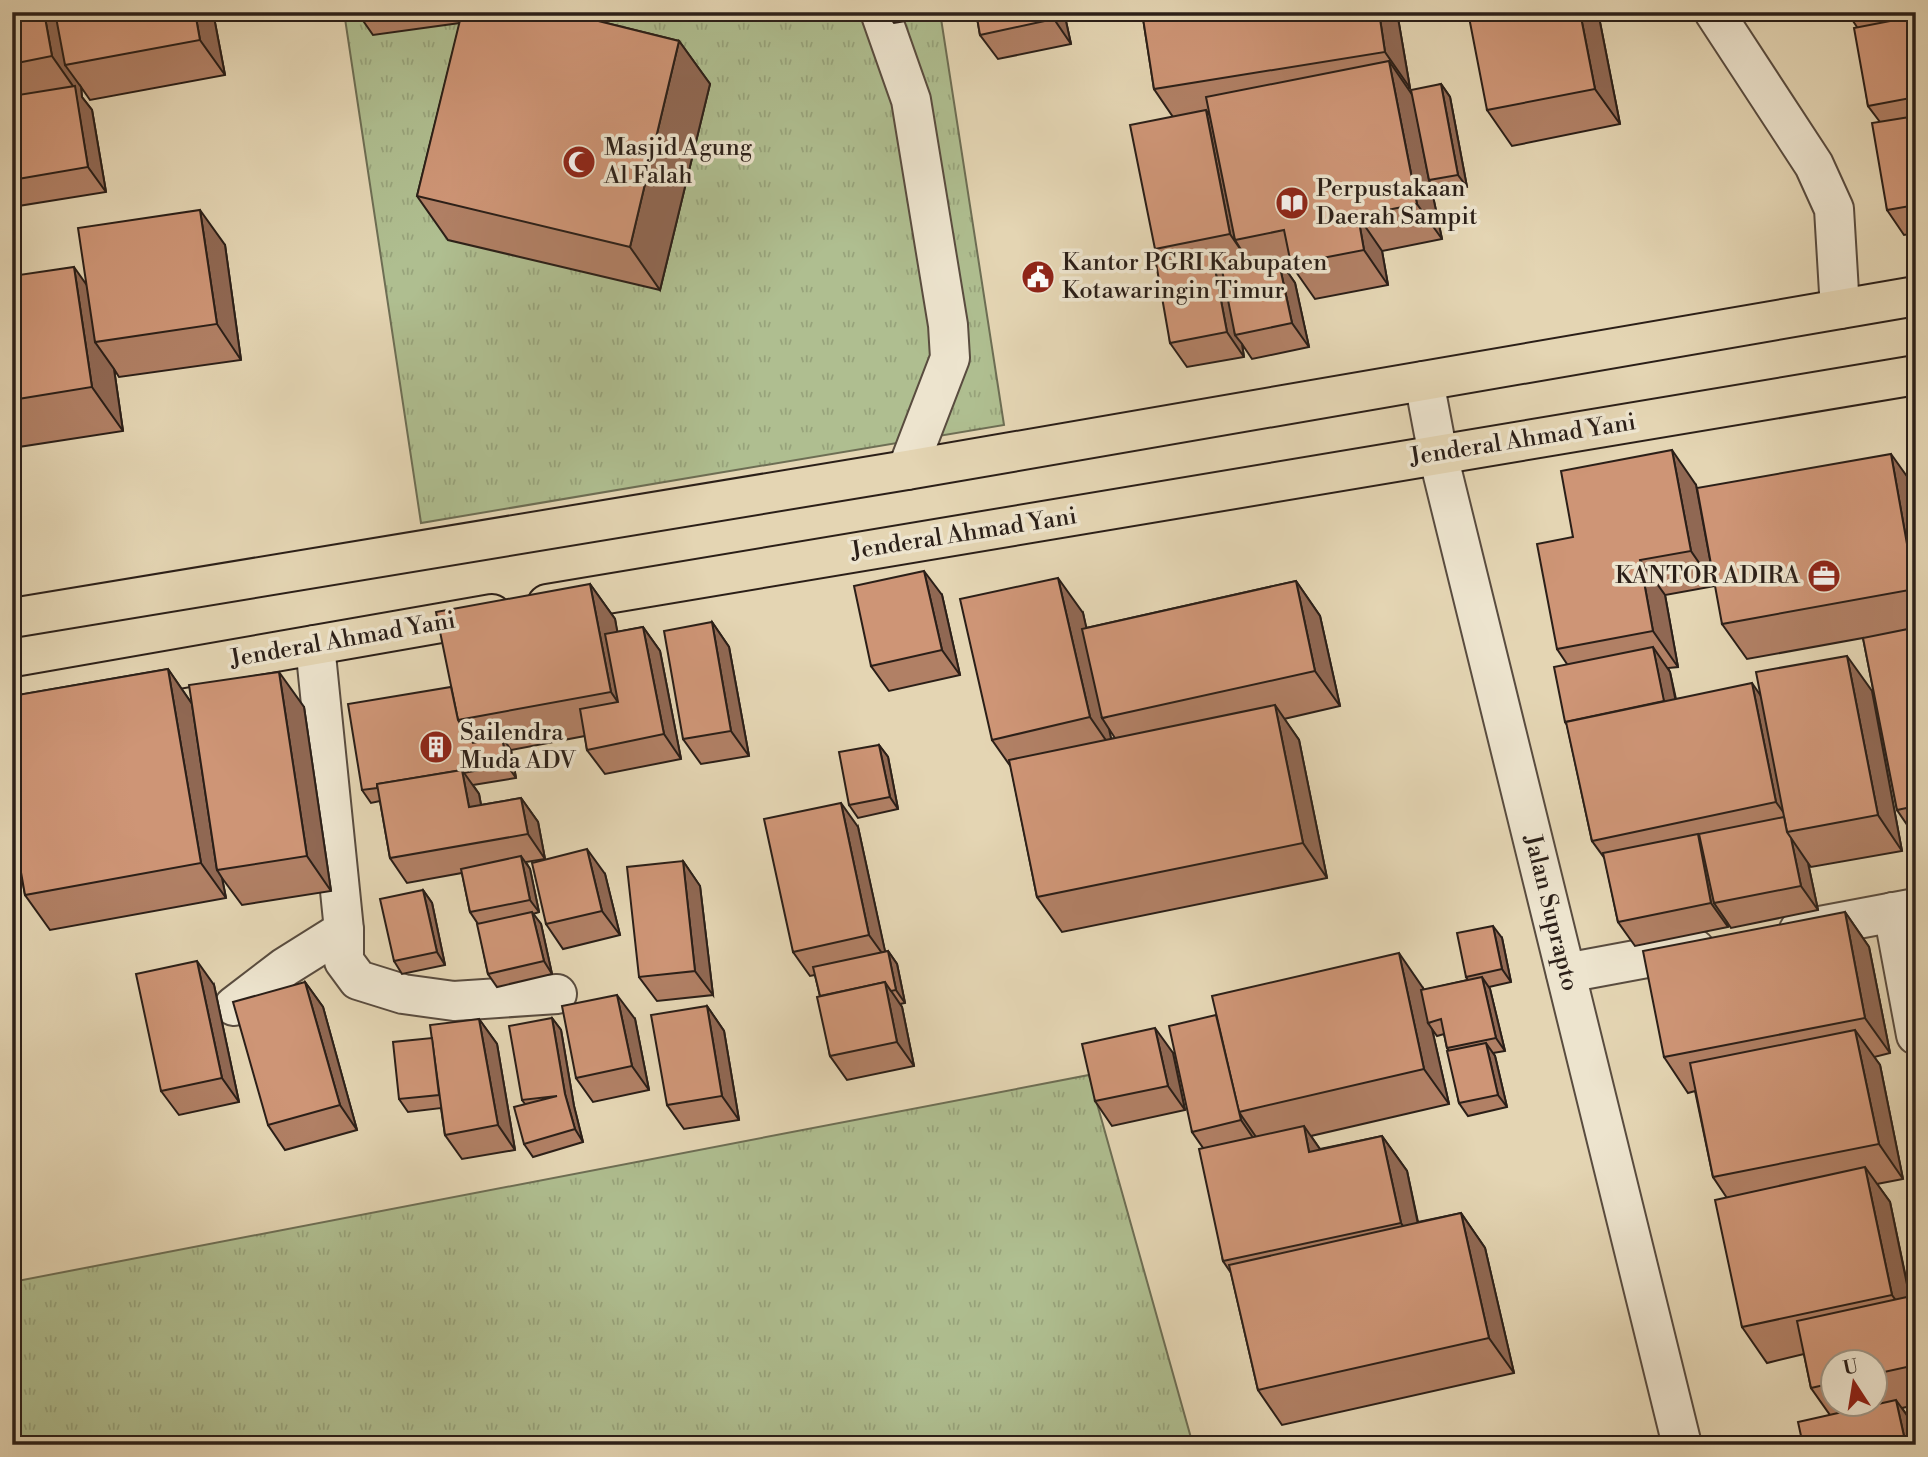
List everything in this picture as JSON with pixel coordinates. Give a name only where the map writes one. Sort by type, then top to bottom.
[{"type":"highway","points":[[12,618],[907,470],[1916,296]]},
{"type":"highway","name":"Jenderal Ahmad Yani","points":[[12,698],[1916,375]]},
{"type":"street","points":[[880,12],[911,100],[948,325],[950,358],[907,470]]},
{"type":"street","points":[[1714,12],[1814,165],[1833,209],[1840,309]]},
{"type":"street","name":"Jalan Suprapto","points":[[1424,381],[1438,455],[1682,1445]]},
{"type":"street","points":[[315,645],[345,961],[358,980],[403,995],[454,1001],[557,994]]},
{"type":"street","points":[[1771,935],[1905,910],[1916,1035]]},
{"type":"street","points":[[234,1006],[285,967],[344,930]]},
{"type":"street","points":[[1566,973],[1730,943]]},
{"type":"green space","points":[[344,12],[940,12],[1004,425],[421,523]]},
{"type":"green space","points":[[1089,1075],[1193,1445],[12,1445],[12,1282]]},
{"type":"building","points":[[12,12],[44,12],[52,56],[12,64]]},
{"type":"building","points":[[55,12],[195,12],[200,40],[65,65]]},
{"type":"building","name":"Masjid Agung Al Falah","points":[[462,12],[562,12],[679,41],[630,247],[417,196]]},
{"type":"building","points":[[976,12],[1052,12],[1054,19],[980,35]]},
{"type":"building","points":[[1142,12],[1379,12],[1385,52],[1154,89]]},
{"type":"building","points":[[1468,12],[1580,12],[1595,89],[1487,110]]},
{"type":"building","points":[[1916,16],[1916,97],[1868,106],[1854,28]]},
{"type":"building","points":[[1389,61],[1417,204],[1358,216],[1364,250],[1291,264],[1284,230],[1235,240],[1206,97]]},
{"type":"building","points":[[1441,84],[1458,175],[1429,180],[1411,90]]},
{"type":"building","points":[[75,86],[88,167],[12,180],[12,96]]},
{"type":"building","points":[[1206,110],[1230,234],[1155,249],[1130,125]]},
{"type":"building","points":[[1916,116],[1916,205],[1887,210],[1872,123]]},
{"type":"building","points":[[200,210],[217,324],[95,342],[78,228]]},
{"type":"building","points":[[1212,253],[1227,332],[1170,343],[1156,263]]},
{"type":"building","points":[[1278,258],[1292,323],[1235,335],[1222,270]]},
{"type":"building","points":[[74,267],[92,387],[12,400],[12,276]]},
{"type":"building","points":[[1672,450],[1691,551],[1640,560],[1653,631],[1557,649],[1537,544],[1573,537],[1561,471]]},
{"type":"building","name":"KANTOR ADIRA","points":[[1891,454],[1915,589],[1722,624],[1697,488]]},
{"type":"building","points":[[924,571],[942,650],[871,666],[854,586]]},
{"type":"building","points":[[1058,578],[1090,717],[992,740],[960,599]]},
{"type":"building","points":[[1296,581],[1315,671],[1102,718],[1082,629]]},
{"type":"building","points":[[590,584],[611,692],[458,720],[436,612]]},
{"type":"building","points":[[712,622],[731,731],[683,739],[664,631]]},
{"type":"building","points":[[643,627],[664,734],[587,750],[580,709],[618,702],[605,634]]},
{"type":"building","points":[[1913,628],[1916,640],[1916,806],[1897,810],[1863,638]]},
{"type":"building","points":[[1653,647],[1664,701],[1565,722],[1554,667]]},
{"type":"building","points":[[1847,656],[1878,815],[1787,832],[1756,672]]},
{"type":"building","points":[[168,669],[201,863],[25,895],[12,822],[12,696]]},
{"type":"building","points":[[279,672],[307,856],[217,870],[189,685]]},
{"type":"building","points":[[1752,683],[1776,802],[1592,841],[1566,722]]},
{"type":"building","name":"Sailendra Muda ADV","points":[[451,687],[458,720],[473,743],[502,737],[507,765],[377,784],[377,788],[362,790],[348,704]]},
{"type":"building","points":[[1275,705],[1303,843],[1037,897],[1009,760]]},
{"type":"building","points":[[879,745],[890,797],[849,805],[839,752]]},
{"type":"building","points":[[462,770],[469,807],[521,798],[528,834],[390,858],[377,784]]},
{"type":"building","points":[[841,803],[869,935],[793,952],[764,819]]},
{"type":"building","points":[[1784,817],[1801,886],[1714,903],[1699,834]]},
{"type":"building","points":[[1698,834],[1711,903],[1618,922],[1603,853]]},
{"type":"building","points":[[587,849],[602,911],[546,924],[532,863]]},
{"type":"building","points":[[521,856],[530,900],[470,912],[461,869]]},
{"type":"building","points":[[683,861],[695,971],[639,977],[627,867]]},
{"type":"building","points":[[423,890],[437,952],[394,961],[380,899]]},
{"type":"building","points":[[532,912],[544,961],[488,974],[477,924]]},
{"type":"building","points":[[1845,912],[1865,1018],[1664,1057],[1643,951]]},
{"type":"building","points":[[1493,926],[1502,969],[1466,977],[1457,933]]},
{"type":"building","points":[[888,951],[896,990],[891,991],[885,982],[820,996],[813,967]]},
{"type":"building","points":[[1399,953],[1424,1069],[1239,1112],[1212,996]]},
{"type":"building","points":[[197,961],[222,1078],[161,1091],[136,974]]},
{"type":"building","points":[[1482,977],[1496,1038],[1447,1048],[1441,1019],[1428,1023],[1421,990]]},
{"type":"building","points":[[305,982],[340,1105],[268,1125],[233,1002]]},
{"type":"building","points":[[885,982],[897,1042],[830,1056],[817,997]]},
{"type":"building","points":[[617,995],[632,1066],[576,1078],[562,1006]]},
{"type":"building","points":[[707,1006],[722,1096],[667,1105],[651,1015]]},
{"type":"building","points":[[1216,1015],[1241,1120],[1192,1132],[1169,1026]]},
{"type":"building","points":[[552,1018],[565,1094],[575,1129],[524,1144],[514,1107],[557,1096],[522,1100],[509,1026]]},
{"type":"building","points":[[479,1019],[498,1125],[445,1135],[430,1025]]},
{"type":"building","points":[[1155,1028],[1168,1086],[1095,1101],[1082,1044]]},
{"type":"building","points":[[1855,1030],[1879,1144],[1713,1177],[1690,1063]]},
{"type":"building","points":[[432,1038],[439,1095],[399,1099],[393,1042]]},
{"type":"building","points":[[1486,1043],[1498,1095],[1459,1103],[1447,1051]]},
{"type":"building","points":[[1304,1126],[1309,1152],[1382,1136],[1401,1223],[1223,1261],[1199,1149]]},
{"type":"building","points":[[1865,1167],[1892,1295],[1742,1327],[1715,1200]]},
{"type":"building","points":[[1461,1213],[1489,1338],[1258,1390],[1229,1265]]},
{"type":"building","points":[[1916,1295],[1916,1365],[1890,1371],[1890,1348],[1820,1348],[1820,1386],[1811,1388],[1797,1321]]},
{"type":"building","points":[[1896,1400],[1906,1445],[1803,1445],[1798,1422],[1820,1417],[1890,1418],[1890,1401]]},
{"type":"place","name":"Masjid Agung Al Falah","points":[[579,162]]},
{"type":"place","name":"Perpustakaan Daerah Sampit","points":[[1292,203]]},
{"type":"place","name":"Kantor PGRI Kabupaten Kotawaringin Timur","points":[[1038,277]]},
{"type":"place","name":"KANTOR ADIRA","points":[[1824,576]]},
{"type":"place","name":"Sailendra Muda ADV","points":[[436,747]]}]
